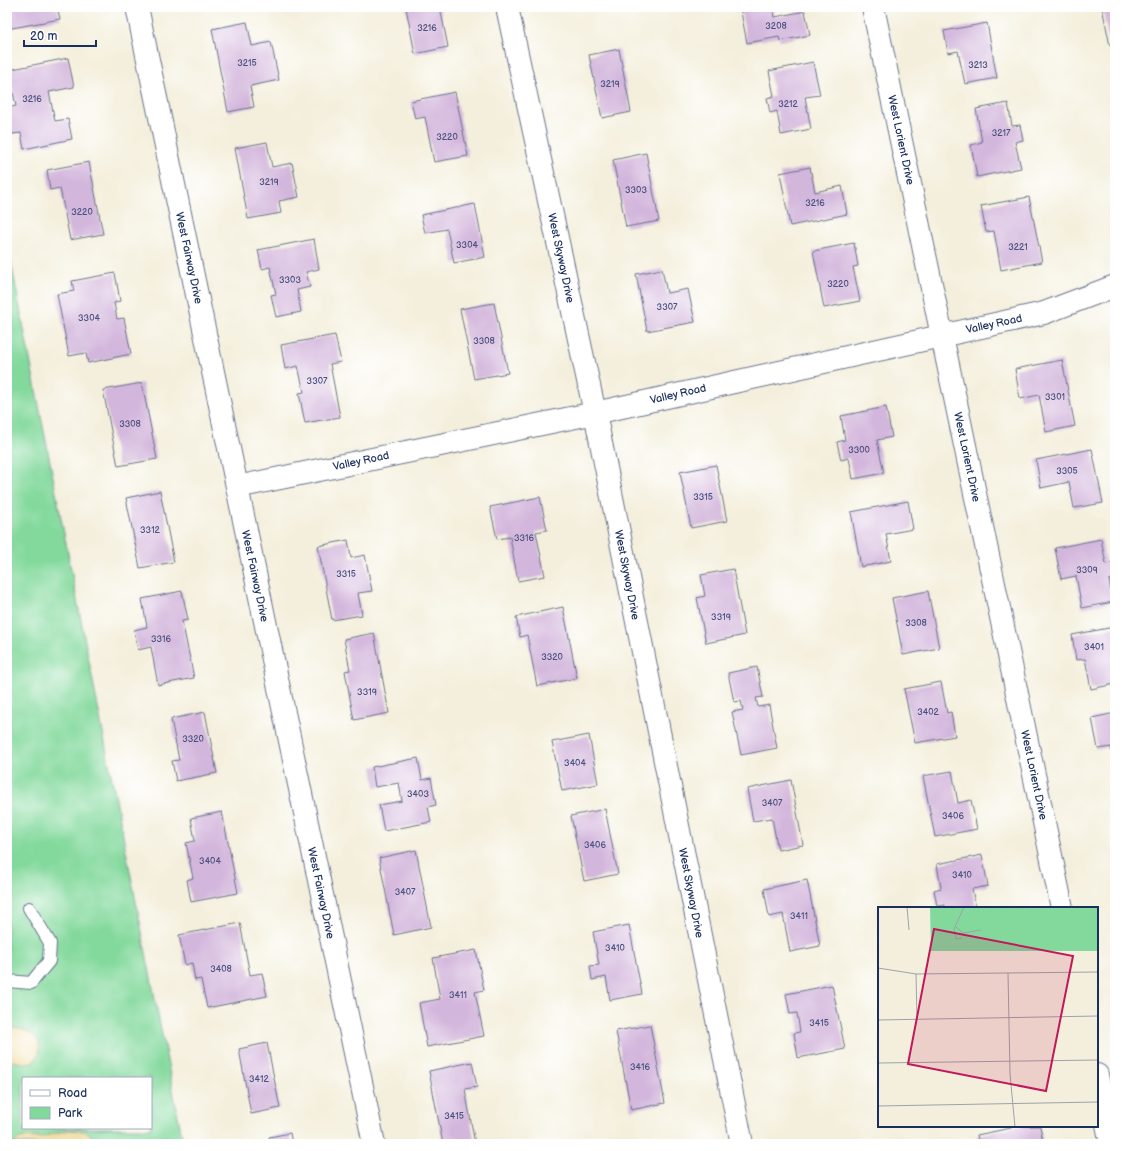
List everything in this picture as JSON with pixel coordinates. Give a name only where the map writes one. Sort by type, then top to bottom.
[{"type":"street","name":"West Fairway Drive","points":[[137,7],[374,1144]]},
{"type":"street","name":"West Skyway Drive","points":[[508,7],[595,413],[742,1144]]},
{"type":"street","name":"West Lorient Drive","points":[[872,7],[1062,907]]},
{"type":"street","name":"Valley Road","points":[[237,487],[595,413],[1044,313],[1115,286]]},
{"type":"street","points":[[1098,1080],[1111,1144]]},
{"type":"lane","points":[[7,981],[30,983],[49,961],[50,943],[30,908]]},
{"type":"green space","points":[[7,242],[183,1142],[175,1144],[7,1144]]},
{"type":"sand","points":[[14,1028],[29,1032],[39,1043],[39,1051],[34,1061],[25,1063],[7,1060],[7,1030]]},
{"type":"sand","points":[[68,1130],[85,1131],[90,1134],[93,1144],[14,1144],[20,1138],[39,1138]]},
{"type":"building","points":[[7,7],[57,7],[60,19],[7,29]]},
{"type":"building","points":[[440,7],[448,47],[415,54],[406,8]]},
{"type":"building","points":[[740,7],[773,7],[775,17],[805,11],[810,35],[780,41],[779,37],[747,43]]},
{"type":"building","points":[[1102,7],[1115,7],[1115,45],[1110,46]]},
{"type":"building","points":[[247,22],[252,46],[271,42],[279,80],[250,86],[254,107],[228,112],[212,29]]},
{"type":"building","points":[[987,23],[997,78],[965,84],[958,51],[948,53],[944,31]]},
{"type":"building","points":[[619,49],[631,112],[602,118],[589,55]]},
{"type":"building","points":[[68,58],[74,87],[49,92],[55,121],[68,119],[72,139],[24,149],[21,133],[12,134],[7,108],[16,106],[8,70]]},
{"type":"building","points":[[813,62],[820,95],[805,97],[811,129],[781,135],[777,111],[770,113],[767,98],[774,96],[769,71]]},
{"type":"building","points":[[455,92],[468,156],[434,162],[425,117],[415,119],[411,101]]},
{"type":"building","points":[[1008,103],[1012,126],[1020,125],[1023,140],[1015,142],[1021,168],[977,177],[971,145],[982,142],[976,109]]},
{"type":"building","points":[[267,142],[272,167],[292,163],[299,197],[279,201],[281,213],[248,219],[235,148]]},
{"type":"building","points":[[646,153],[659,221],[626,227],[613,160]]},
{"type":"building","points":[[89,162],[103,234],[70,240],[60,188],[50,190],[47,170]]},
{"type":"building","points":[[810,167],[815,192],[842,186],[847,214],[790,226],[780,173]]},
{"type":"building","points":[[1029,197],[1042,262],[1001,270],[994,231],[986,232],[981,206]]},
{"type":"building","points":[[475,204],[485,257],[454,263],[447,229],[425,233],[421,215]]},
{"type":"building","points":[[314,239],[319,269],[306,272],[310,287],[297,290],[301,312],[276,317],[271,295],[276,294],[270,267],[262,269],[258,250]]},
{"type":"building","points":[[854,243],[858,266],[853,267],[860,301],[824,308],[813,251]]},
{"type":"building","points":[[662,269],[667,293],[688,289],[695,322],[647,331],[636,274]]},
{"type":"building","points":[[115,273],[120,301],[114,303],[117,319],[124,318],[131,354],[88,363],[86,353],[69,356],[57,294],[74,291],[72,281]]},
{"type":"building","points":[[494,303],[508,373],[474,379],[460,309]]},
{"type":"building","points":[[335,335],[341,362],[330,364],[340,417],[305,423],[299,393],[304,392],[298,366],[285,369],[281,345]]},
{"type":"building","points":[[1062,360],[1075,426],[1046,432],[1039,395],[1020,399],[1015,369]]},
{"type":"building","points":[[142,383],[157,459],[118,466],[103,390]]},
{"type":"building","points":[[886,407],[892,437],[877,440],[884,473],[853,479],[849,458],[841,460],[837,442],[845,440],[841,416]]},
{"type":"building","points":[[1092,449],[1103,503],[1074,508],[1069,482],[1041,488],[1036,460]]},
{"type":"building","points":[[716,465],[727,521],[691,528],[680,472]]},
{"type":"building","points":[[160,491],[174,562],[140,568],[126,498]]},
{"type":"building","points":[[540,497],[547,530],[536,532],[545,576],[518,581],[510,537],[497,539],[490,507]]},
{"type":"building","points":[[908,501],[913,529],[886,534],[891,561],[861,567],[851,512]]},
{"type":"building","points":[[1101,539],[1106,564],[1115,562],[1115,579],[1109,580],[1113,602],[1082,608],[1076,576],[1061,579],[1055,548]]},
{"type":"building","points":[[348,540],[351,558],[365,555],[372,591],[358,593],[362,615],[332,620],[318,546]]},
{"type":"building","points":[[733,569],[745,635],[706,643],[697,598],[705,596],[701,575]]},
{"type":"building","points":[[182,591],[188,620],[182,621],[194,678],[158,685],[151,647],[138,650],[134,630],[147,627],[142,599]]},
{"type":"building","points":[[928,591],[939,648],[903,655],[892,598]]},
{"type":"building","points":[[563,607],[577,678],[537,686],[527,635],[520,637],[516,617]]},
{"type":"building","points":[[1114,627],[1115,684],[1091,689],[1085,659],[1076,660],[1072,635]]},
{"type":"building","points":[[374,633],[389,713],[354,720],[345,671],[350,670],[344,639]]},
{"type":"building","points":[[757,667],[763,697],[756,698],[758,707],[769,705],[777,748],[741,755],[732,712],[743,710],[741,701],[734,702],[728,673]]},
{"type":"building","points":[[941,682],[947,713],[951,712],[955,736],[915,743],[904,689]]},
{"type":"building","points":[[205,712],[217,773],[176,781],[172,761],[179,760],[171,719]]},
{"type":"building","points":[[1115,713],[1114,765],[1111,747],[1098,749],[1092,718]]},
{"type":"building","points":[[589,735],[598,784],[562,791],[552,742]]},
{"type":"building","points":[[418,758],[422,780],[431,778],[436,805],[428,807],[431,822],[384,831],[379,805],[402,801],[399,783],[375,787],[372,767]]},
{"type":"building","points":[[952,771],[958,803],[971,800],[977,829],[935,837],[923,776]]},
{"type":"building","points":[[791,780],[803,845],[778,850],[772,818],[753,821],[747,789]]},
{"type":"building","points":[[605,809],[618,874],[584,881],[571,816]]},
{"type":"building","points":[[222,812],[238,893],[191,902],[187,880],[193,878],[186,843],[195,841],[191,818]]},
{"type":"building","points":[[416,850],[431,927],[394,935],[379,858]]},
{"type":"building","points":[[982,855],[988,886],[972,889],[976,907],[945,907],[945,905],[937,906],[934,890],[941,888],[937,864]]},
{"type":"building","points":[[807,880],[820,946],[790,952],[783,914],[769,917],[764,889]]},
{"type":"building","points":[[240,923],[250,975],[262,973],[267,996],[207,1008],[201,979],[195,980],[192,963],[185,965],[179,935]]},
{"type":"building","points":[[629,925],[642,994],[610,1000],[606,977],[592,980],[590,966],[599,965],[593,932]]},
{"type":"building","points":[[476,950],[484,990],[475,992],[484,1036],[427,1047],[419,1003],[440,999],[433,958]]},
{"type":"building","points":[[832,985],[845,1049],[798,1058],[794,1033],[800,1032],[797,1013],[790,1014],[786,994]]},
{"type":"building","points":[[650,1025],[665,1103],[631,1110],[616,1031]]},
{"type":"building","points":[[267,1043],[280,1108],[251,1114],[239,1049]]},
{"type":"building","points":[[472,1062],[477,1087],[465,1089],[475,1144],[443,1144],[429,1071]]},
{"type":"building","points":[[1040,1127],[1043,1141],[1026,1144],[979,1144],[977,1135],[1011,1128]]},
{"type":"building","points":[[290,1133],[292,1144],[270,1144],[269,1137]]}]
